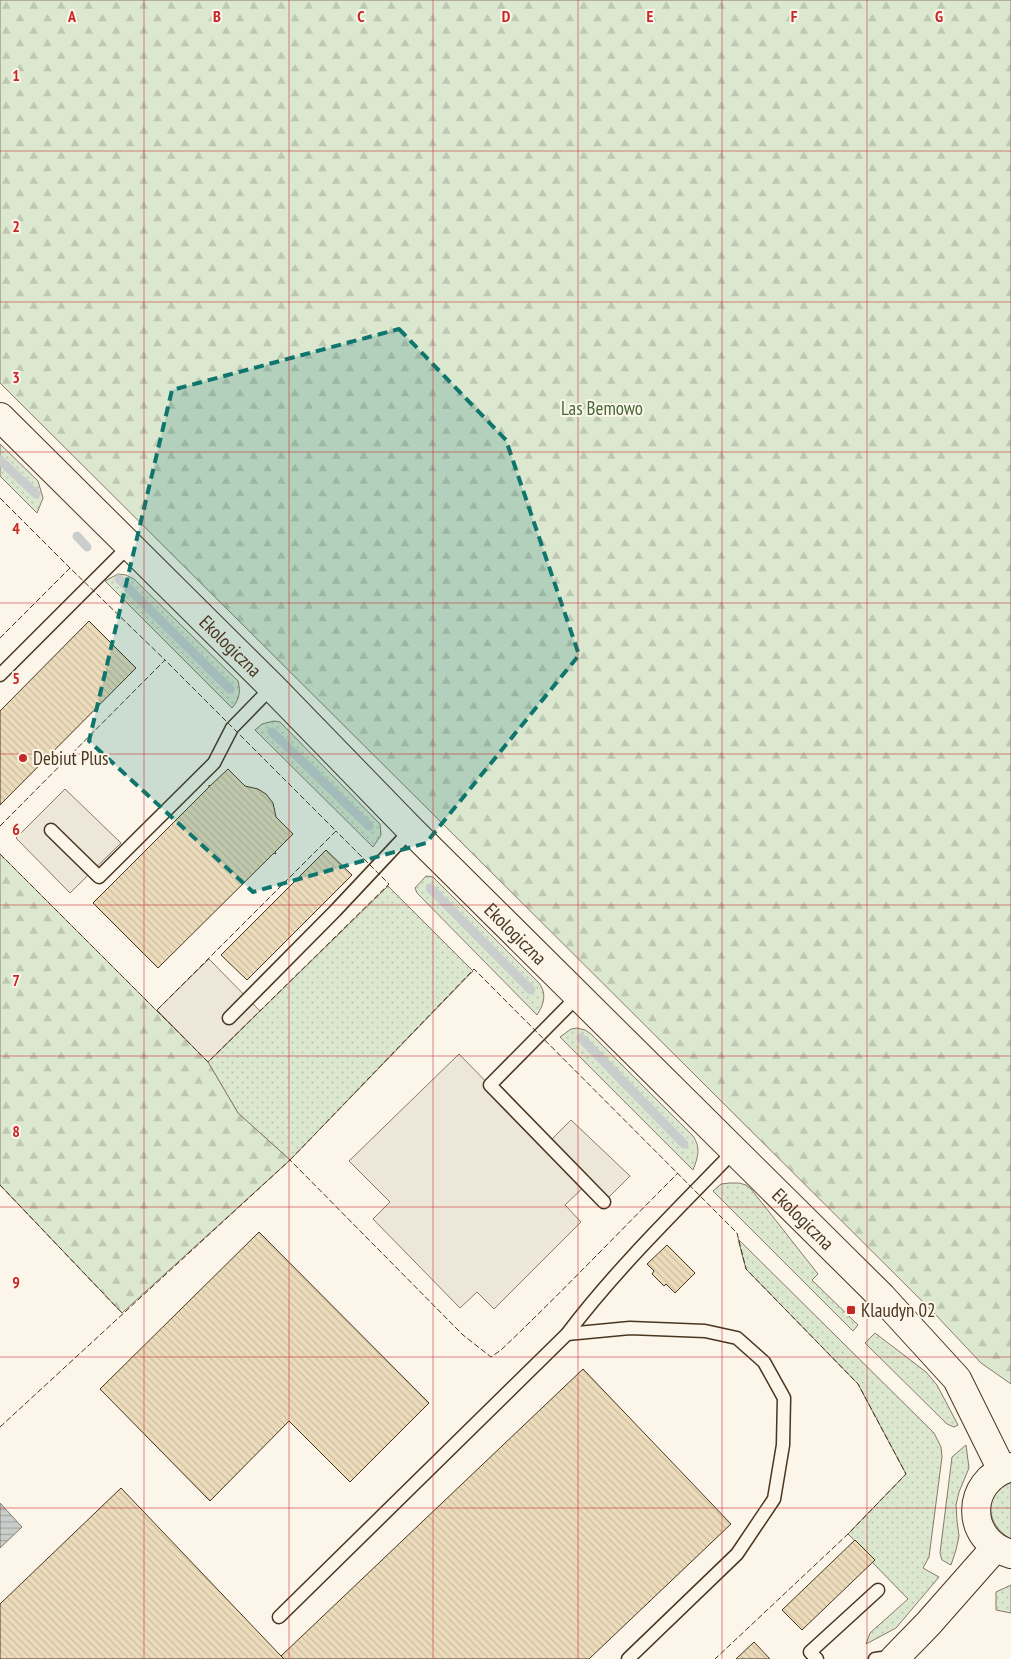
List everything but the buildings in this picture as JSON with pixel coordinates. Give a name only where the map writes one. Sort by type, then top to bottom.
[{"type":"street","name":"Ekologiczna","points":[[0,417],[272,687],[411,830],[882,1297],[957,1379],[1006,1469]]},
{"type":"street","points":[[889,1658],[928,1624],[1003,1551],[986,1539],[977,1520],[976,1512],[978,1498],[986,1482],[1006,1469]]},
{"type":"lane","points":[[0,674],[129,546]]},
{"type":"lane","points":[[50,830],[99,877],[214,763],[232,728],[272,687]]},
{"type":"lane","points":[[229,1018],[328,918],[411,830]]},
{"type":"lane","points":[[579,995],[490,1085],[604,1202]]},
{"type":"lane","points":[[279,1617],[567,1334],[593,1299],[734,1151]]},
{"type":"lane","points":[[567,1334],[630,1328],[705,1331],[737,1338],[764,1362],[784,1398],[783,1446],[774,1499],[737,1554],[628,1659]]},
{"type":"lane","points":[[816,1659],[810,1652],[878,1590]]},
{"type":"highlighted area","points":[[399,329],[506,440],[579,655],[426,843],[253,892],[89,741],[172,390]]},
{"type":"green space","name":"Las Bemowo","points":[[0,0],[1011,0],[1011,1384],[981,1363],[933,1312],[0,383]]},
{"type":"green space","points":[[0,444],[38,481],[43,498],[37,513],[0,476]]},
{"type":"green space","points":[[118,574],[134,579],[238,681],[239,696],[232,708],[105,581]]},
{"type":"green space","points":[[274,721],[280,722],[380,824],[381,835],[373,847],[255,730],[262,724]]},
{"type":"green space","points":[[0,854],[208,1062],[238,1113],[290,1160],[122,1313],[0,1185]]},
{"type":"green space","points":[[426,876],[433,877],[539,983],[544,999],[537,1015],[417,893],[415,888]]},
{"type":"green space","points":[[388,886],[473,971],[290,1160],[238,1113],[208,1062]]},
{"type":"green space","points":[[577,1028],[591,1034],[693,1136],[698,1153],[693,1170],[560,1037],[571,1029]]},
{"type":"green space","points":[[721,1184],[746,1185],[751,1189],[818,1274],[812,1280],[858,1325],[853,1331],[713,1191]]},
{"type":"green space","points":[[738,1239],[934,1433],[941,1447],[942,1457],[929,1557],[923,1568],[939,1577],[896,1628],[866,1644],[870,1633],[908,1599],[872,1562],[875,1560],[848,1534],[906,1474],[858,1384],[746,1269]]},
{"type":"green space","points":[[875,1333],[926,1372],[937,1385],[958,1425],[954,1427],[947,1424],[865,1343]]},
{"type":"green space","points":[[966,1445],[969,1468],[956,1505],[959,1536],[951,1565],[942,1560],[940,1553],[952,1457]]},
{"type":"green space","points":[[1011,1482],[1011,1539],[996,1526],[991,1510],[995,1494]]},
{"type":"green space","points":[[1011,1585],[1011,1613],[996,1610],[996,1592]]},
{"type":"shaded area","points":[[65,789],[121,843],[70,893],[16,838]]},
{"type":"shaded area","points":[[209,959],[260,1011],[208,1062],[157,1010]]},
{"type":"shaded area","points":[[459,1054],[547,1144],[571,1120],[630,1176],[604,1202],[587,1184],[565,1205],[581,1222],[494,1309],[477,1292],[460,1308],[373,1219],[390,1202],[349,1161]]},
{"type":"shaded area","points":[[0,1503],[22,1527],[0,1548]]},
{"type":"waterway","points":[[0,460],[36,494]]},
{"type":"waterway","points":[[77,536],[87,547]]},
{"type":"waterway","points":[[119,579],[230,689]]},
{"type":"waterway","points":[[272,732],[369,826]]},
{"type":"waterway","points":[[430,888],[531,990]]},
{"type":"waterway","points":[[581,1038],[684,1144]]},
{"type":"fence","points":[[0,498],[70,568]]},
{"type":"fence","points":[[0,638],[70,568],[165,660]]},
{"type":"fence","points":[[0,826],[165,660],[336,831],[157,1010]]},
{"type":"fence","points":[[0,854],[208,1062],[389,884],[336,831]]},
{"type":"fence","points":[[290,1160],[474,969],[737,1233],[746,1269],[858,1384],[906,1474],[848,1534],[715,1659]]},
{"type":"fence","points":[[0,1427],[290,1160],[463,1335],[491,1357],[501,1350],[546,1307],[678,1173]]},
{"type":"fence","points":[[0,1185],[122,1313]]},
{"type":"place","name":"Debiut Plus","points":[[23,758]]},
{"type":"place","name":"Klaudyn 02","points":[[851,1310]]}]
